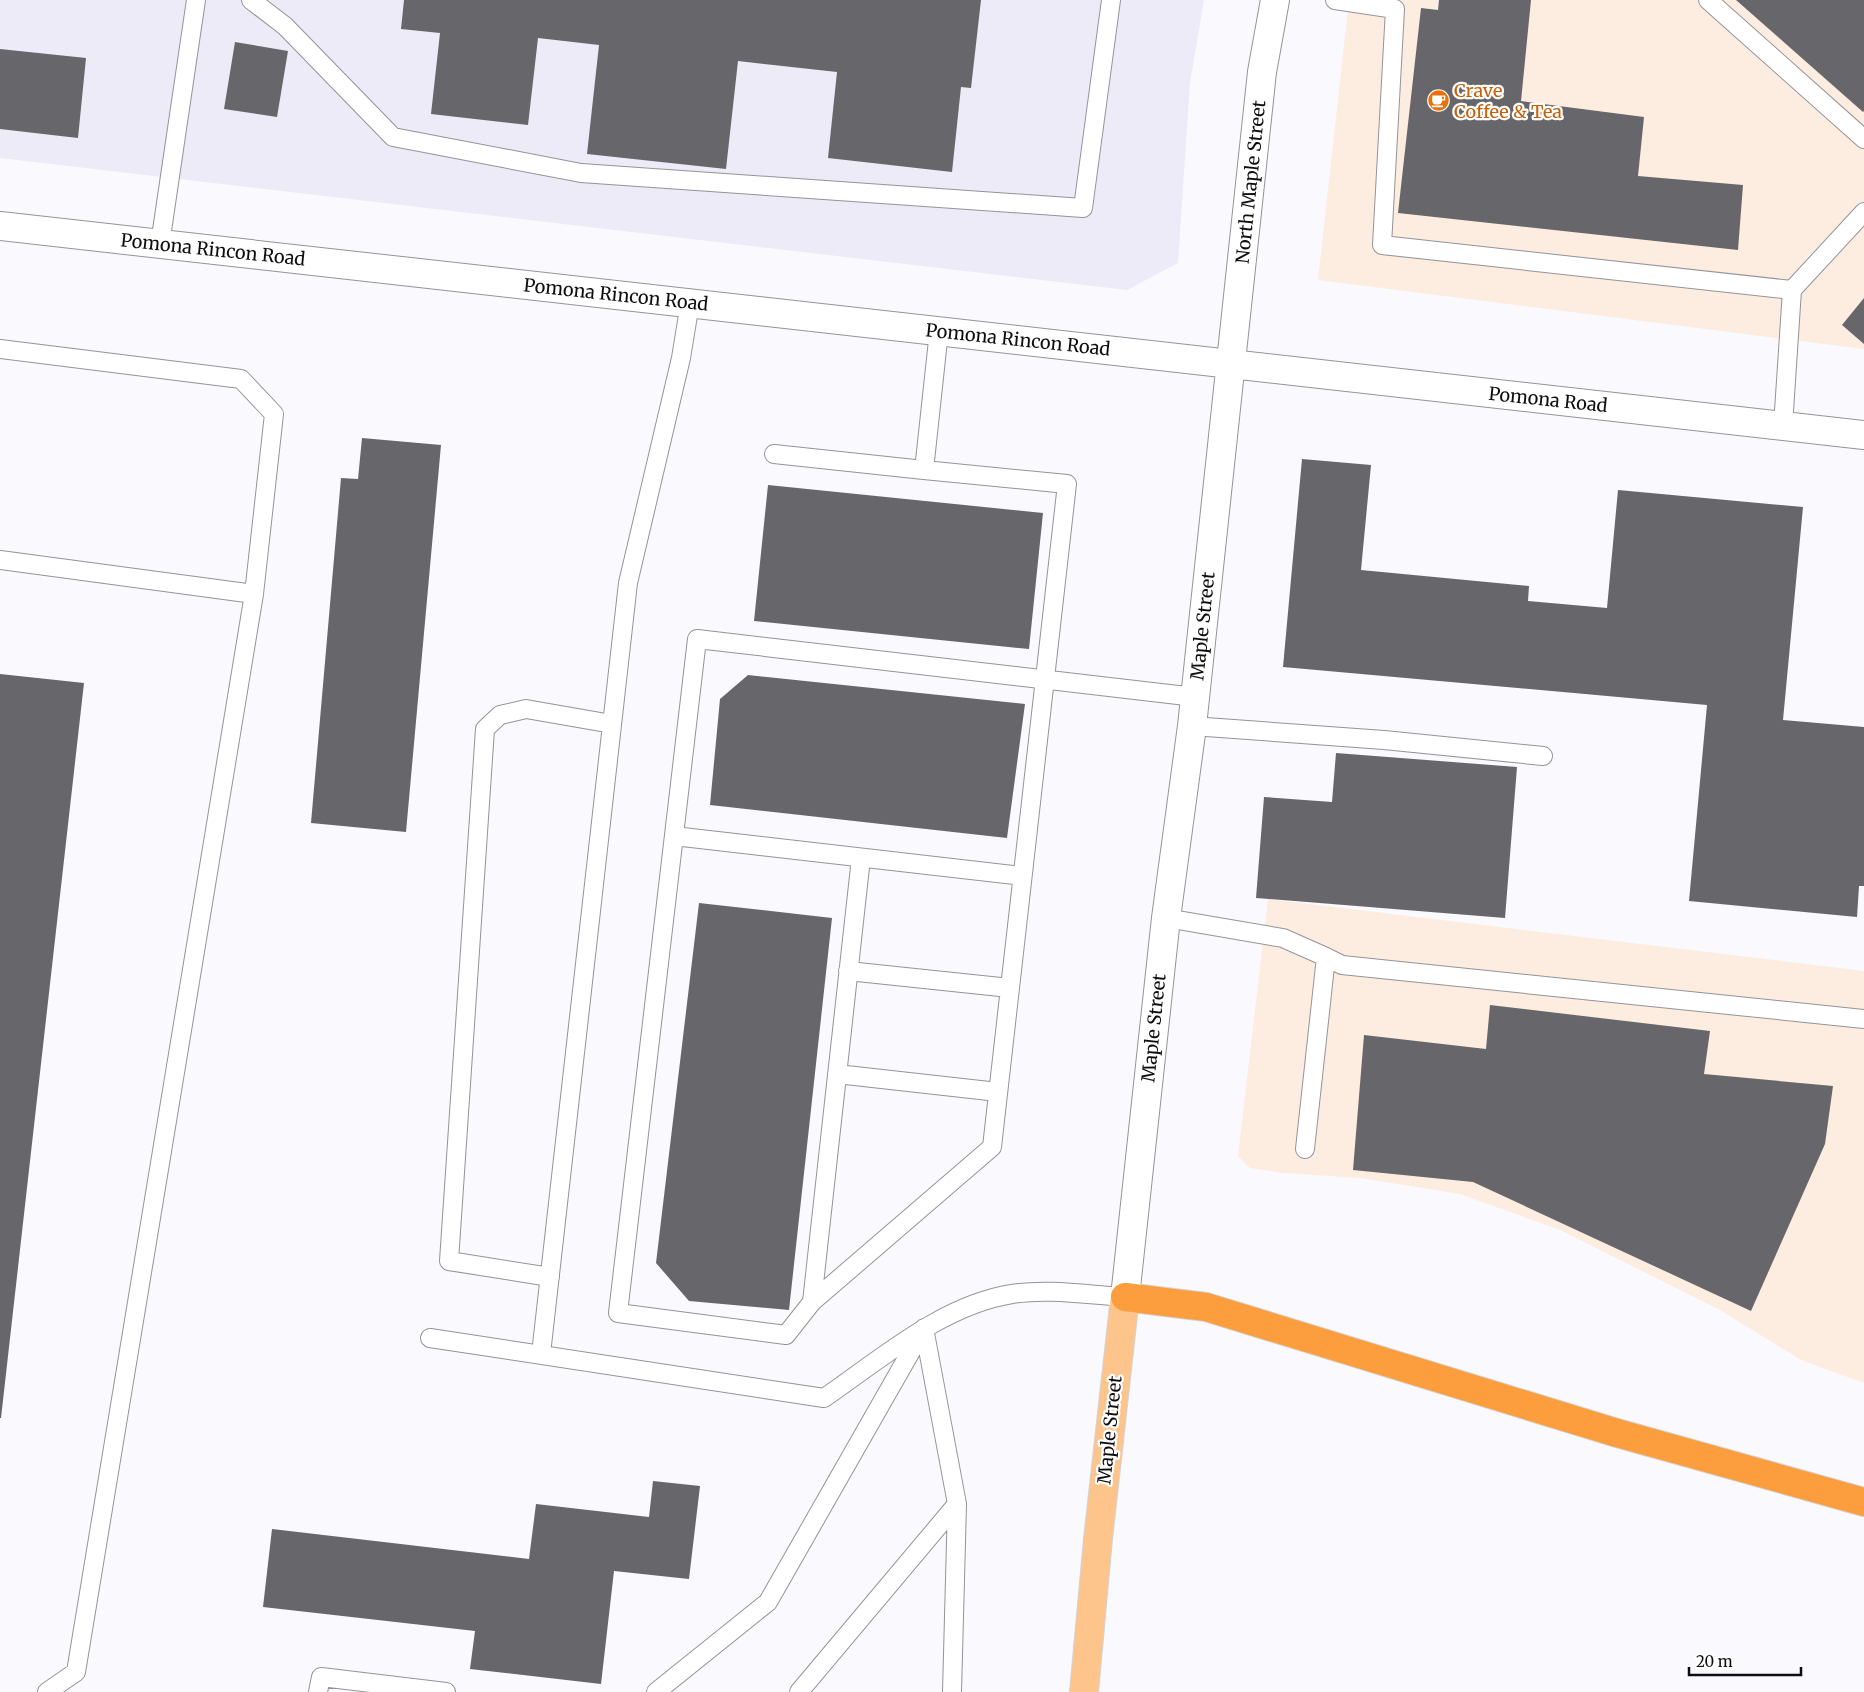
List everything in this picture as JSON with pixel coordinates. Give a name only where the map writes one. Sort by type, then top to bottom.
[{"type":"highway","points":[[1125,1297],[1206,1307],[1617,1433],[1864,1502]]},
{"type":"main road","name":"North Maple Street","points":[[1232,364],[1262,72],[1275,0]]},
{"type":"main road","name":"Pomona Rincon Road","points":[[0,226],[1232,364]]},
{"type":"main road","name":"Pomona Road","points":[[1232,364],[1864,436]]},
{"type":"main road","name":"Maple Street","points":[[1084,1692],[1098,1539],[1166,918],[1192,726],[1232,364]]},
{"type":"lane","points":[[160,244],[196,0]]},
{"type":"lane","points":[[252,0],[285,26],[393,137],[581,173],[1083,208],[1111,0]]},
{"type":"lane","points":[[1335,0],[1396,4],[1382,245],[1792,290]]},
{"type":"lane","points":[[1708,0],[1864,139]]},
{"type":"lane","points":[[1784,426],[1792,290],[1864,212]]},
{"type":"lane","points":[[541,1354],[628,583],[681,358],[690,303]]},
{"type":"lane","points":[[924,470],[939,332]]},
{"type":"lane","points":[[0,349],[241,379],[274,414],[254,594],[76,1672],[47,1692]]},
{"type":"lane","points":[[774,454],[1067,484],[1045,680],[1022,876],[992,1147],[812,1302],[786,1335],[618,1313],[697,639],[1045,680],[1195,697]]},
{"type":"lane","points":[[0,560],[254,594]]},
{"type":"lane","points":[[550,1277],[449,1261],[485,729],[500,715],[526,709],[612,724]]},
{"type":"lane","points":[[1192,726],[1384,740],[1544,756]]},
{"type":"lane","points":[[674,836],[1022,876]]},
{"type":"lane","points":[[812,1302],[861,858]]},
{"type":"lane","points":[[1166,918],[1283,938],[1342,965],[1864,1019]]},
{"type":"lane","points":[[1305,1148],[1326,957]]},
{"type":"lane","points":[[848,971],[1010,988]]},
{"type":"lane","points":[[837,1074],[998,1092]]},
{"type":"lane","points":[[430,1338],[824,1398],[924,1328],[981,1301],[1012,1294],[1044,1292],[1125,1297]]},
{"type":"lane","points":[[924,1328],[957,1504],[952,1692]]},
{"type":"lane","points":[[656,1692],[768,1602],[924,1328]]},
{"type":"lane","points":[[799,1692],[957,1504]]},
{"type":"lane","points":[[318,1692],[320,1677],[446,1692]]},
{"type":"shaded area","points":[[0,0],[1204,0],[1190,83],[1178,263],[1127,290],[0,158]]},
{"type":"shaded area","points":[[1349,0],[1864,0],[1864,349],[1318,280]]},
{"type":"shaded area","points":[[1268,899],[1864,971],[1864,1383],[1801,1360],[1720,1310],[1560,1230],[1460,1194],[1360,1178],[1284,1173],[1250,1168],[1238,1156]]},
{"type":"building","points":[[404,0],[981,0],[971,88],[961,87],[952,172],[828,158],[837,72],[738,61],[726,169],[587,154],[599,45],[538,38],[528,125],[431,114],[440,33],[401,29]]},
{"type":"building","points":[[1439,0],[1531,0],[1521,101],[1644,117],[1638,176],[1743,185],[1738,250],[1398,213],[1421,8],[1438,10]]},
{"type":"building","points":[[1736,0],[1864,0],[1864,111],[1863,112]]},
{"type":"building","points":[[235,42],[288,51],[277,117],[224,109]]},
{"type":"building","points":[[0,49],[86,58],[78,138],[0,129]]},
{"type":"building","points":[[1864,298],[1864,344],[1842,325]]},
{"type":"building","points":[[362,438],[441,445],[406,832],[311,823],[341,478],[358,479]]},
{"type":"building","points":[[1302,459],[1371,465],[1361,570],[1529,586],[1528,601],[1607,608],[1618,490],[1803,507],[1783,720],[1864,727],[1864,886],[1859,886],[1857,917],[1689,901],[1707,705],[1283,667]]},
{"type":"building","points":[[768,485],[1043,513],[1029,649],[754,621]]},
{"type":"building","points":[[0,674],[84,683],[1,1418],[0,1418]]},
{"type":"building","points":[[748,675],[1025,704],[1007,838],[710,805],[720,699]]},
{"type":"building","points":[[1336,753],[1517,767],[1505,918],[1256,898],[1264,797],[1332,802]]},
{"type":"building","points":[[699,903],[832,918],[789,1310],[689,1301],[656,1263]]},
{"type":"building","points":[[1490,1005],[1710,1031],[1704,1074],[1833,1086],[1825,1144],[1751,1311],[1473,1182],[1353,1170],[1364,1035],[1486,1049]]},
{"type":"building","points":[[653,1481],[700,1486],[689,1579],[614,1571],[601,1684],[470,1669],[475,1631],[263,1607],[272,1529],[529,1559],[536,1504],[649,1517]]},
{"type":"place","name":"Crave Coffee & Tea","points":[[1438,101]]}]
